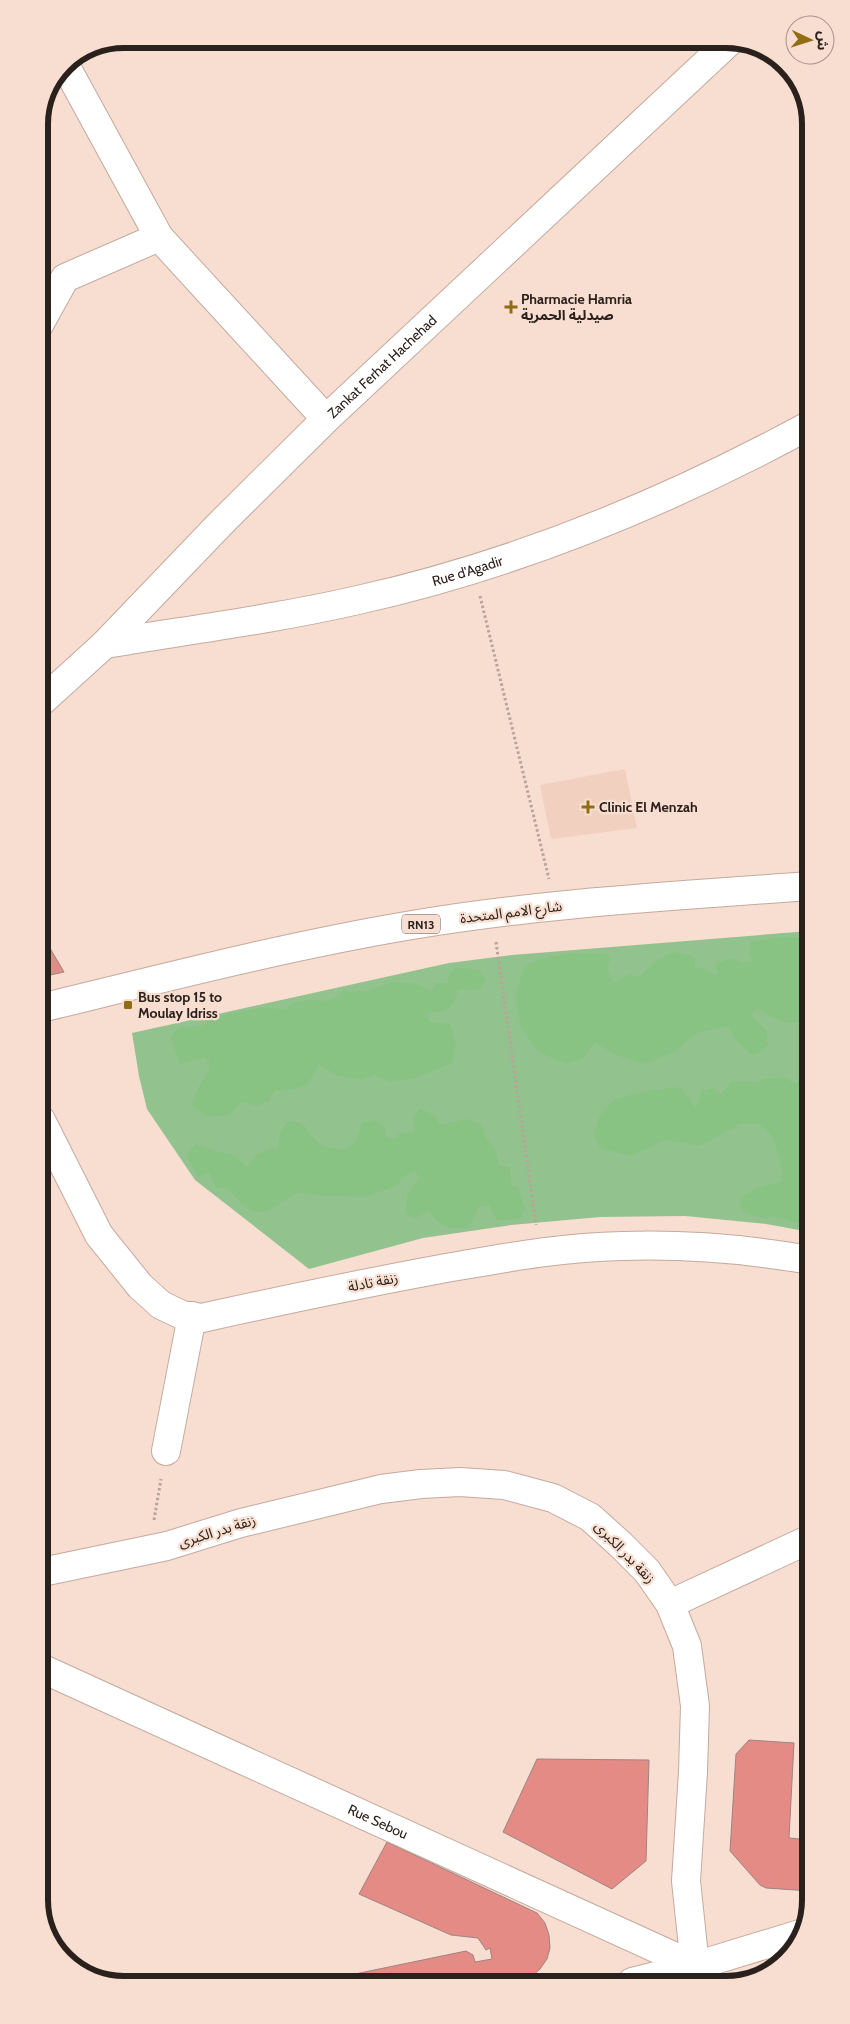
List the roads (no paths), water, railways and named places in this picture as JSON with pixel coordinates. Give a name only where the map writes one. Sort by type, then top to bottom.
[{"type":"street","name":"Zankat Ferhat Hachehad","points":[[48,696],[104,644],[222,522],[326,419],[722,48]]},
{"type":"street","points":[[68,71],[159,237],[326,419]]},
{"type":"street","points":[[48,309],[65,278],[159,237]]},
{"type":"street","name":"Rue d'Agadir","points":[[104,644],[357,601],[474,569],[637,510],[702,481],[802,429]]},
{"type":"street","name":"شارع الامم المتحدة","points":[[48,1006],[339,938],[413,925],[556,906],[802,887]]},
{"type":"street","name":"زنقة تادلة","points":[[47,1133],[99,1235],[140,1286],[161,1305],[182,1315],[202,1318],[368,1282],[540,1252],[620,1246],[696,1246],[768,1252],[802,1258]]},
{"type":"street","points":[[166,1451],[192,1316]]},
{"type":"street","name":"زنقة بدر الكبرى","points":[[47,1571],[167,1546],[241,1523],[381,1489],[421,1484],[460,1482],[504,1485],[553,1498],[590,1517],[647,1571],[670,1604],[686,1646],[695,1706],[686,1881],[700,1973]]},
{"type":"street","points":[[670,1604],[802,1543]]},
{"type":"street","name":"Rue Sebou","points":[[47,1671],[700,1973]]},
{"type":"street","points":[[677,1976],[700,1973],[794,1936]]},
{"type":"place","name":"Pharmacie Hamria صيدلية الحمرية","points":[[511,307]]},
{"type":"place","name":"Clinic El Menzah","points":[[588,807]]},
{"type":"place","name":"Bus stop 15 to Moulay Idriss","points":[[128,1005]]}]
